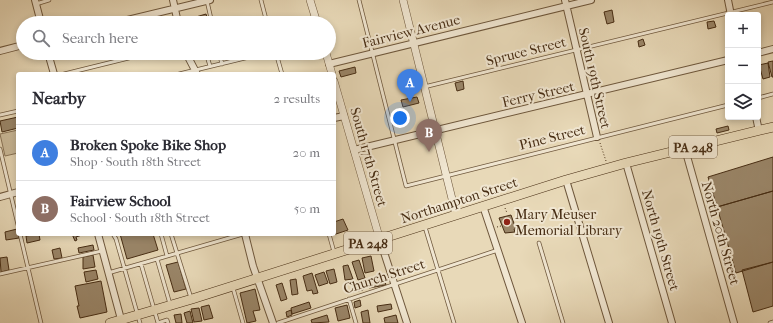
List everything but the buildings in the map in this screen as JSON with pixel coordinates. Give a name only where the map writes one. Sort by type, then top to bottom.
[{"type":"main road","name":"Northampton Street","points":[[110,323],[139,319],[155,310],[566,180],[626,163],[773,127]]},
{"type":"street","points":[[173,0],[177,16]]},
{"type":"street","points":[[143,16],[209,0]]},
{"type":"street","points":[[310,0],[315,16]]},
{"type":"street","points":[[403,0],[456,215]]},
{"type":"street","name":"Fairview Avenue","points":[[329,64],[565,3],[591,0]]},
{"type":"street","points":[[728,0],[731,12]]},
{"type":"street","points":[[35,2],[39,16]]},
{"type":"street","name":"South 19th Street","points":[[565,3],[597,137]]},
{"type":"street","points":[[0,51],[16,47]]},
{"type":"street","points":[[761,52],[773,49]]},
{"type":"street","points":[[50,60],[53,72]]},
{"type":"street","points":[[189,60],[195,72]]},
{"type":"street","points":[[328,60],[331,72]]},
{"type":"street","name":"Ferry Street","points":[[354,150],[725,61]]},
{"type":"street","name":"South 17th Street","points":[[336,88],[380,240]]},
{"type":"street","points":[[336,118],[344,116]]},
{"type":"street","points":[[757,120],[759,131]]},
{"type":"street","name":"North 20th Street","points":[[685,149],[734,323]]},
{"type":"street","name":"North 19th Street","points":[[626,163],[672,323]]},
{"type":"street","points":[[566,180],[609,323]]},
{"type":"street","points":[[0,197],[16,193]]},
{"type":"street","points":[[483,206],[522,323]]},
{"type":"street","points":[[98,236],[121,322]]},
{"type":"street","points":[[245,236],[253,266],[273,323]]},
{"type":"street","points":[[380,240],[407,323]]},
{"type":"lane","points":[[35,2],[49,0]]},
{"type":"lane","points":[[209,0],[211,16]]},
{"type":"lane","points":[[261,0],[265,16]]},
{"type":"lane","points":[[360,0],[394,141]]},
{"type":"lane","name":"Spruce Street","points":[[738,12],[773,2]]},
{"type":"lane","name":"Spruce Street","points":[[424,87],[725,15]]},
{"type":"lane","points":[[72,72],[121,60]]},
{"type":"lane","points":[[208,60],[210,66]]},
{"type":"lane","points":[[221,60],[222,64]]},
{"type":"lane","points":[[195,72],[210,66],[238,60]]},
{"type":"lane","points":[[278,60],[281,72]]},
{"type":"lane","points":[[761,97],[773,94]]},
{"type":"lane","name":"Pine Street","points":[[394,141],[406,186],[725,106]]},
{"type":"lane","points":[[0,115],[16,111]]},
{"type":"lane","points":[[0,149],[16,216]]},
{"type":"lane","points":[[424,225],[454,323]]},
{"type":"lane","points":[[20,236],[41,323]]},
{"type":"lane","points":[[114,236],[139,319]]},
{"type":"lane","points":[[161,236],[167,256]]},
{"type":"lane","points":[[172,236],[192,299]]},
{"type":"lane","points":[[108,273],[237,236]]},
{"type":"lane","points":[[330,236],[335,254]]},
{"type":"lane","points":[[539,243],[564,323]]},
{"type":"lane","name":"Church Street","points":[[278,323],[498,250]]},
{"type":"lane","points":[[0,274],[102,251]]},
{"type":"lane","points":[[157,259],[170,306]]},
{"type":"lane","points":[[141,264],[158,323],[167,320],[168,323]]},
{"type":"lane","points":[[233,286],[243,323]]},
{"type":"lane","points":[[349,300],[356,323]]},
{"type":"path","points":[[597,137],[607,168]]},
{"type":"path","points":[[505,207],[507,213]]},
{"type":"path","points":[[497,227],[501,226]]},
{"type":"shaded area","points":[[16,130],[16,153],[5,156],[0,134]]},
{"type":"place","name":"Broken Spoke Bike Shop","points":[[410,102]]},
{"type":"place","name":"Fairview School","points":[[429,152]]},
{"type":"place","name":"Mary Meuser Memorial Library","points":[[507,222]]}]
